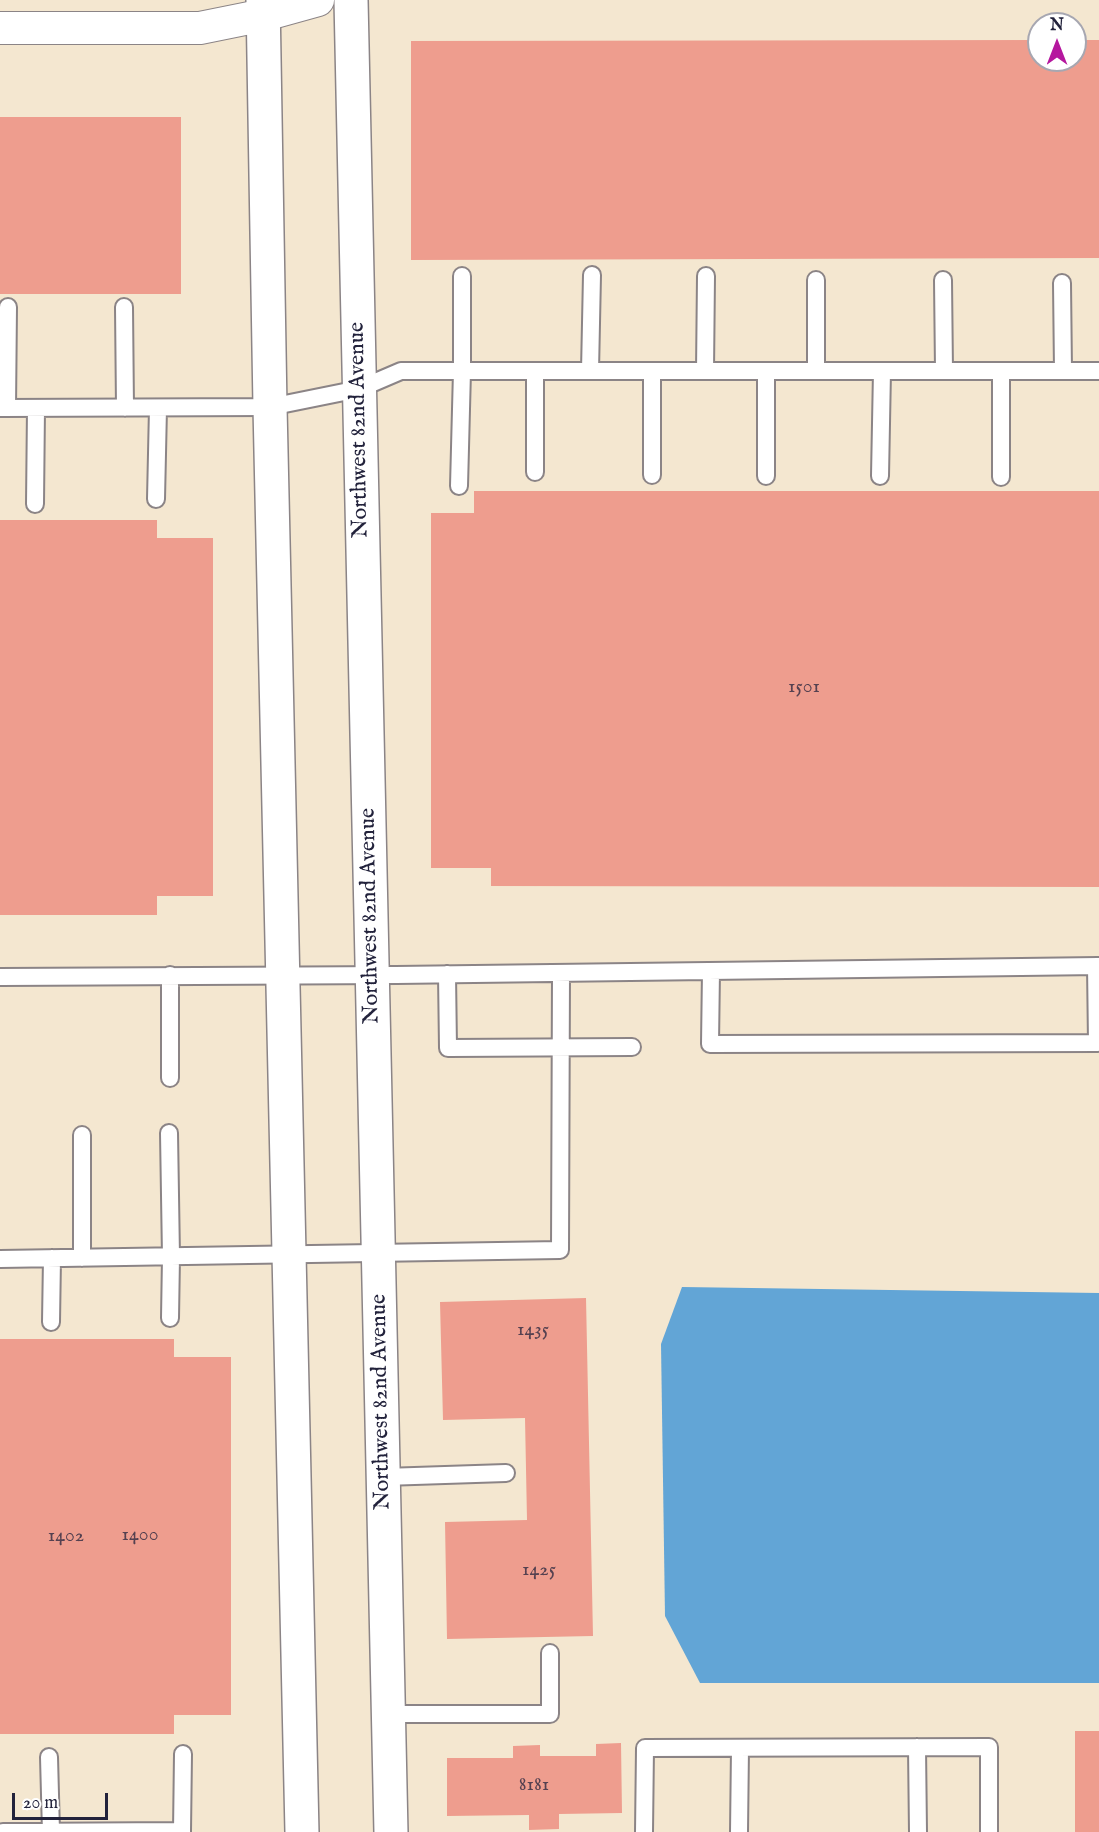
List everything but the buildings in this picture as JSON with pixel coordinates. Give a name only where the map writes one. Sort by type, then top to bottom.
[{"type":"street","points":[[0,28],[200,28],[263,7],[318,0]]},
{"type":"street","name":"Northwest 82nd Avenue","points":[[351,0],[391,1832]]},
{"type":"street","points":[[263,7],[302,1832]]},
{"type":"lane","points":[[590,372],[592,275]]},
{"type":"lane","points":[[459,486],[462,276]]},
{"type":"lane","points":[[705,372],[706,276]]},
{"type":"lane","points":[[816,280],[816,372]]},
{"type":"lane","points":[[943,280],[944,372]]},
{"type":"lane","points":[[1062,283],[1063,372]]},
{"type":"lane","points":[[8,307],[3,408],[270,407],[359,389],[401,372],[1099,372]]},
{"type":"lane","points":[[124,307],[125,408]]},
{"type":"lane","points":[[535,372],[535,472]]},
{"type":"lane","points":[[651,372],[652,475]]},
{"type":"lane","points":[[766,372],[766,476]]},
{"type":"lane","points":[[880,476],[882,372]]},
{"type":"lane","points":[[1001,372],[1001,477]]},
{"type":"lane","points":[[35,504],[36,408]]},
{"type":"lane","points":[[156,499],[158,408]]},
{"type":"lane","points":[[0,977],[1097,966],[1097,1043],[710,1044],[711,971]]},
{"type":"lane","points":[[0,1259],[560,1250],[561,973]]},
{"type":"lane","points":[[447,974],[448,1048],[632,1047]]},
{"type":"lane","points":[[170,975],[170,1078]]},
{"type":"lane","points":[[169,1133],[170,1318]]},
{"type":"lane","points":[[82,1136],[82,1258]]},
{"type":"lane","points":[[51,1322],[52,1258]]},
{"type":"lane","points":[[384,1477],[506,1473]]},
{"type":"lane","points":[[389,1714],[550,1714],[550,1653]]},
{"type":"lane","points":[[917,1747],[918,1832]]},
{"type":"lane","points":[[644,1832],[645,1748],[989,1747],[989,1832]]},
{"type":"lane","points":[[739,1832],[740,1748]]},
{"type":"lane","points":[[3,1832],[182,1831],[183,1754]]},
{"type":"lane","points":[[49,1757],[51,1832]]},
{"type":"water","points":[[682,1287],[1099,1293],[1099,1683],[700,1683],[665,1616],[661,1344]]}]
